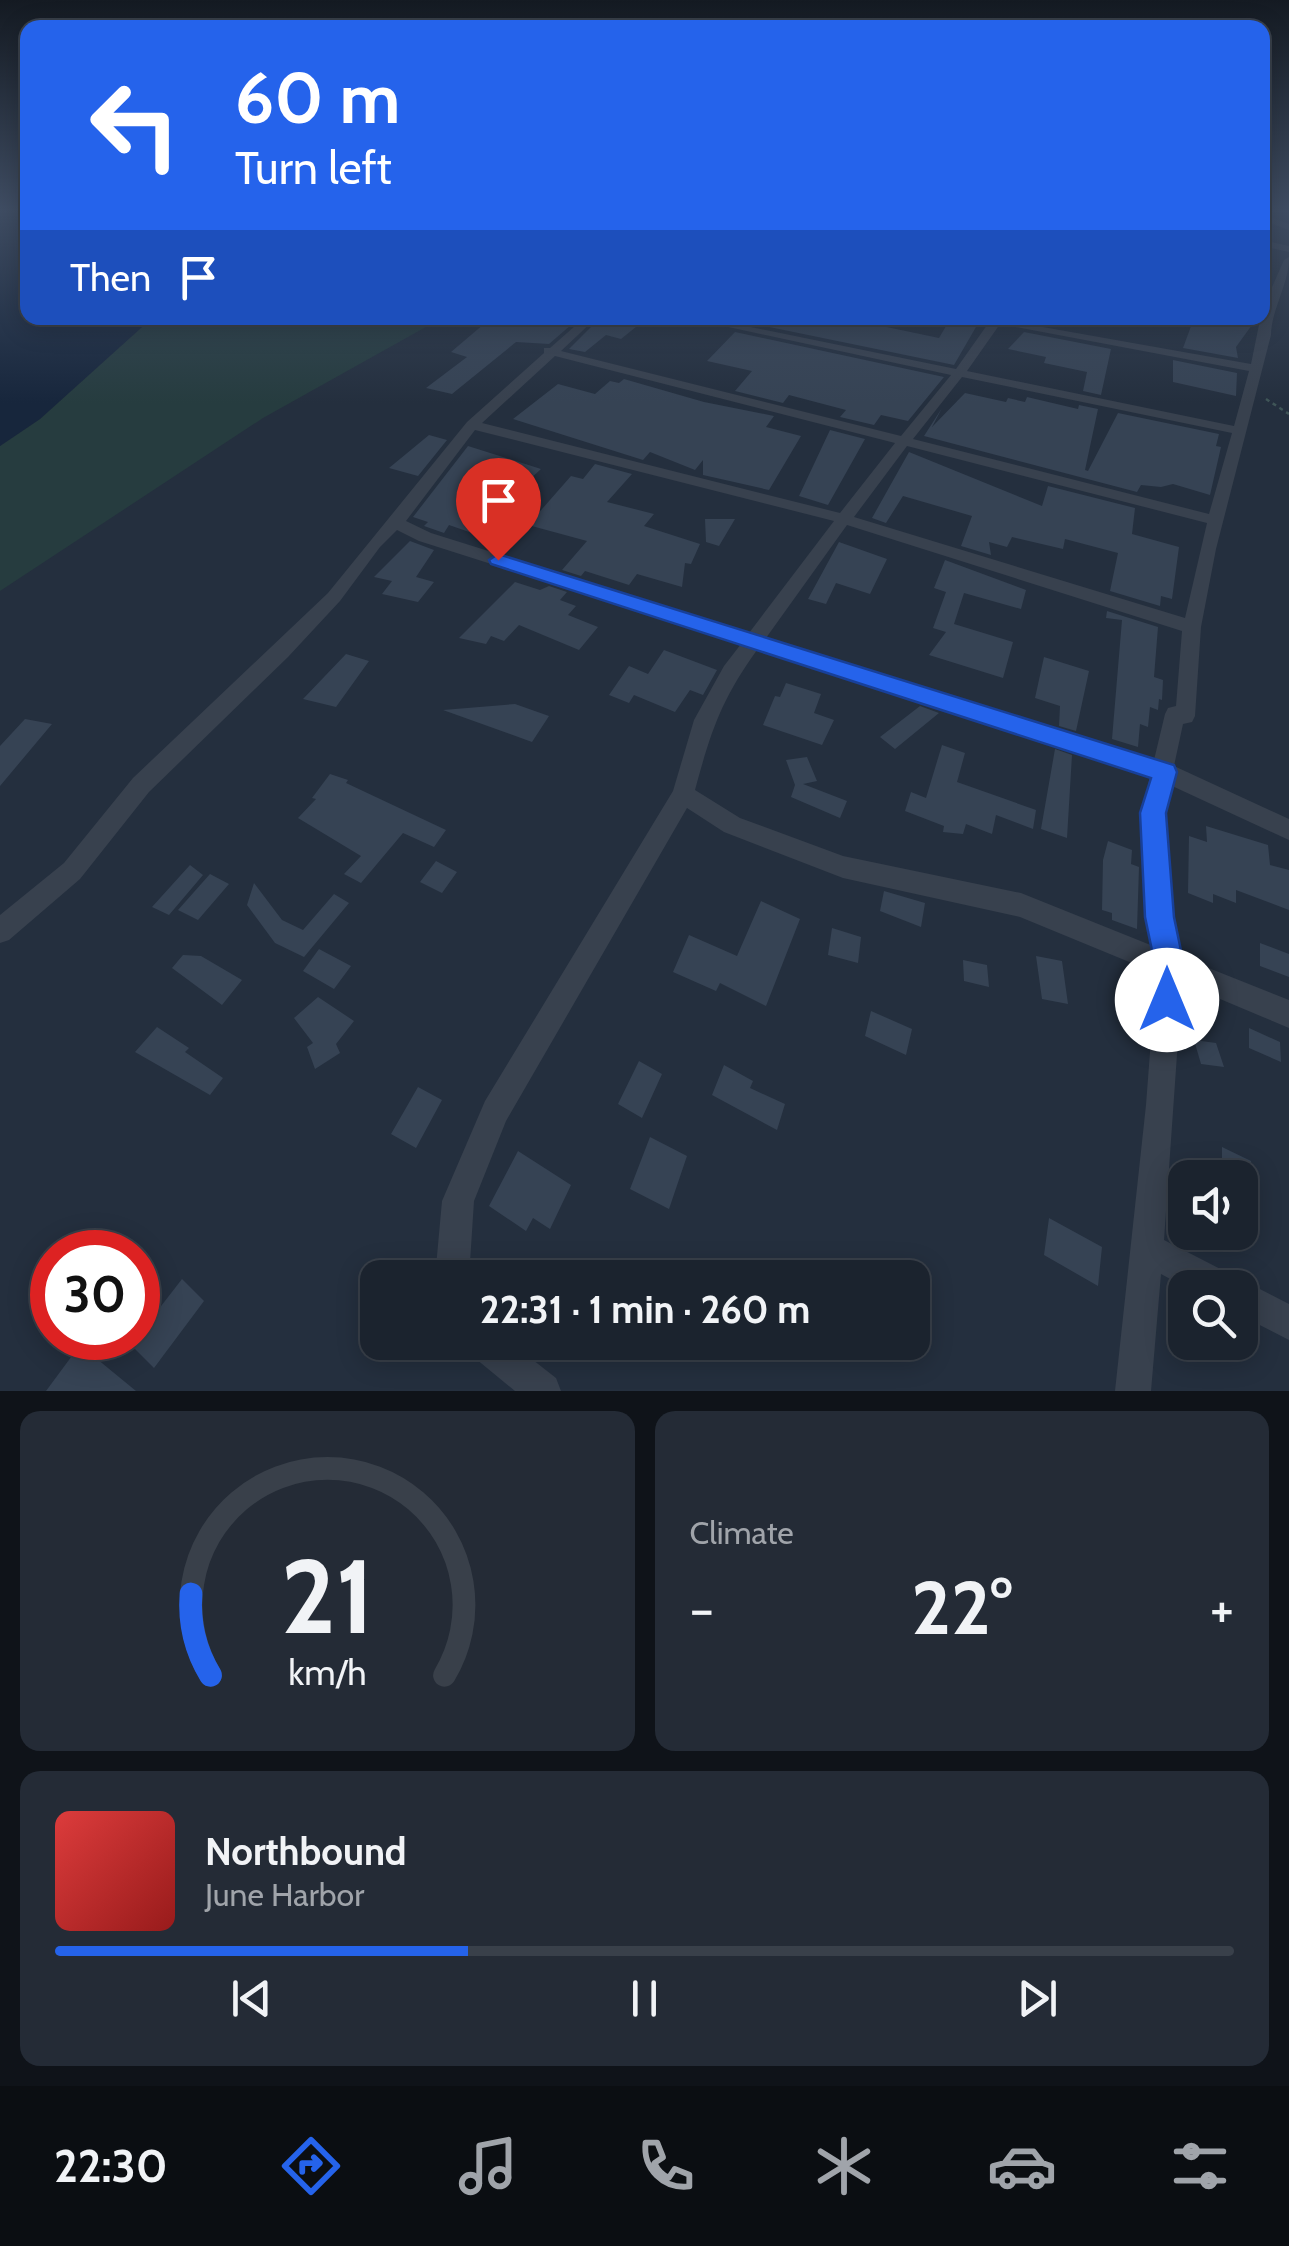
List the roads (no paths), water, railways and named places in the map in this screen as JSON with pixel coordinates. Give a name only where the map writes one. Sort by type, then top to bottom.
[{"type":"street","points":[[1270,322],[1283,274]]},
{"type":"street","points":[[0,932],[72,871],[141,785],[281,652],[396,520],[472,425],[548,351],[581,325]]},
{"type":"street","points":[[728,325],[1240,431]]},
{"type":"street","points":[[453,1260],[458,1200],[494,1111],[683,794],[704,720],[731,671],[844,519],[960,373],[992,325]]},
{"type":"street","points":[[1033,325],[1255,368]]},
{"type":"street","points":[[1133,1391],[1170,965],[1160,917],[1153,813],[1175,714],[1185,716],[1192,627],[1208,548],[1269,325]]},
{"type":"street","points":[[548,351],[1218,521]]},
{"type":"street","points":[[472,425],[844,519],[1192,627]]},
{"type":"street","points":[[396,520],[403,528],[424,537],[756,639],[1165,772],[1289,830]]},
{"type":"street","points":[[683,794],[732,826],[843,867],[1021,905],[1289,1014]]},
{"type":"street","points":[[1147,1248],[1188,1270]]},
{"type":"street","points":[[1258,1306],[1289,1322]]},
{"type":"street","points":[[504,1360],[543,1391]]},
{"type":"water","points":[[0,274],[20,274],[20,325],[144,325],[40,419],[0,446]]}]
